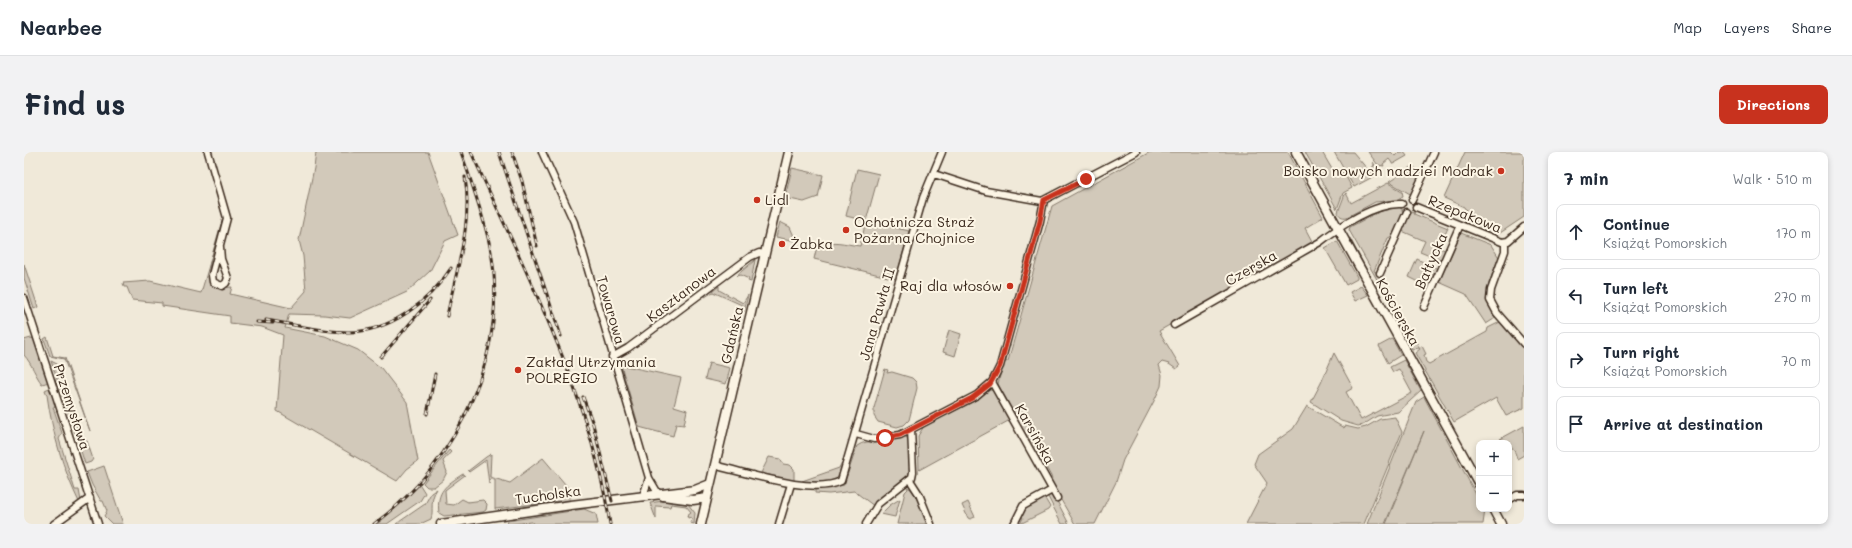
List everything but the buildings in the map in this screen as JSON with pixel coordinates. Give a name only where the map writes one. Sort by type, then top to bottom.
[{"type":"main road","name":"Gdańska","points":[[701,524],[789,152]]},
{"type":"main road","name":"Kościerska","points":[[1296,152],[1476,479]]},
{"type":"main road","name":"Tucholska","points":[[441,524],[695,490],[710,484]]},
{"type":"main road","points":[[695,490],[707,498]]},
{"type":"main road","name":"Tucholska","points":[[659,495],[693,500],[707,498]]},
{"type":"main road","points":[[693,500],[703,512]]},
{"type":"main road","points":[[1495,512],[1501,524]]},
{"type":"street","points":[[208,152],[227,216],[227,222],[220,247],[212,278],[214,283],[221,286],[226,284],[228,278],[221,260],[220,247]]},
{"type":"street","name":"Towarowa","points":[[542,152],[574,222],[612,357],[649,478],[659,495]]},
{"type":"street","name":"Jana Pawła II","points":[[792,485],[838,483],[844,477],[923,198],[942,152]]},
{"type":"street","points":[[934,174],[986,191],[1032,200],[1044,200],[1136,152]]},
{"type":"street","points":[[1412,200],[1434,152]]},
{"type":"street","points":[[1402,204],[1406,199],[1412,200],[1415,203],[1416,207],[1411,212],[1407,212]]},
{"type":"street","points":[[856,434],[874,439],[900,435],[972,398],[992,382],[1000,366],[1040,221],[1044,200]]},
{"type":"street","points":[[1338,229],[1379,207],[1392,204],[1402,204]]},
{"type":"street","points":[[1402,204],[1403,209],[1407,212]]},
{"type":"street","name":"Rzepakowa","points":[[1416,207],[1505,242],[1510,240],[1524,227]]},
{"type":"street","points":[[1380,273],[1407,212]]},
{"type":"street","name":"Bałtycka","points":[[1424,307],[1460,225]]},
{"type":"street","name":"Czerska","points":[[1174,325],[1320,242],[1338,229]]},
{"type":"street","points":[[1505,242],[1505,251],[1490,290],[1490,300],[1496,313],[1524,344]]},
{"type":"street","name":"Kasztanowa","points":[[612,357],[628,348],[750,257],[759,253],[764,254]]},
{"type":"street","name":"Przemysłowa","points":[[24,298],[98,524]]},
{"type":"street","name":"Karsińska","points":[[992,382],[1057,498]]},
{"type":"street","points":[[866,524],[879,502],[910,480],[913,472],[911,429]]},
{"type":"street","points":[[715,464],[792,485],[779,524]]},
{"type":"street","points":[[643,496],[649,478]]},
{"type":"street","points":[[910,480],[931,524]]},
{"type":"street","points":[[1014,524],[1023,506],[1052,490]]},
{"type":"street","points":[[1512,498],[1518,495],[1524,495]]},
{"type":"street","points":[[54,524],[90,498]]},
{"type":"shaded area","points":[[316,152],[428,152],[458,235],[445,241],[430,271],[407,292],[350,318],[324,315],[289,314],[285,328],[325,336],[358,350],[381,368],[407,402],[418,461],[407,469],[397,481],[277,411],[283,335],[262,327],[230,323],[230,316],[162,306],[162,303],[132,300],[127,287],[124,287],[123,283],[150,281],[201,293],[210,262],[209,277],[211,284],[220,288],[232,287],[230,294],[291,308],[306,291],[303,256],[299,240]]},
{"type":"shaded area","points":[[1150,152],[1288,152],[1323,217],[1305,228],[1313,243],[1159,331],[1180,366],[1176,369],[1169,364],[1162,362],[1159,365],[1162,375],[1161,386],[1123,460],[1116,482],[1095,524],[1075,524],[1050,481],[1052,478],[1031,440],[1028,440],[998,384],[1003,363],[1008,361],[1052,206]]},
{"type":"shaded area","points":[[1305,152],[1322,152],[1336,176],[1342,173],[1340,169],[1342,169],[1352,188],[1343,193],[1337,209]]},
{"type":"shaded area","points":[[1334,152],[1353,152],[1368,170],[1374,166],[1372,163],[1373,162],[1380,173],[1354,187]]},
{"type":"shaded area","points":[[1368,152],[1391,152],[1395,156],[1399,152],[1404,152],[1407,156],[1393,164],[1389,159],[1383,164],[1384,166],[1378,165]]},
{"type":"shaded area","points":[[1465,152],[1524,152],[1524,217],[1500,233],[1474,222],[1464,207],[1444,198]]},
{"type":"shaded area","points":[[1413,166],[1421,174],[1412,195],[1389,182]]},
{"type":"shaded area","points":[[792,168],[823,175],[818,197],[804,202],[785,198]]},
{"type":"shaded area","points":[[857,169],[879,174],[866,221],[846,216]]},
{"type":"shaded area","points":[[1388,183],[1402,191],[1403,196],[1396,200],[1375,202],[1347,217],[1342,217],[1339,215],[1338,212],[1346,193],[1351,203]]},
{"type":"shaded area","points":[[1399,207],[1402,209],[1403,214],[1394,235],[1388,238],[1374,271],[1382,275],[1379,283],[1349,230],[1350,227],[1378,212]]},
{"type":"shaded area","points":[[1411,211],[1415,212],[1414,214],[1448,228],[1439,247],[1446,251],[1442,261],[1420,252],[1425,241],[1402,231]]},
{"type":"shaded area","points":[[866,221],[909,231],[896,279],[814,259],[817,246],[823,244],[839,243],[860,246]]},
{"type":"shaded area","points":[[780,222],[790,227],[796,241],[776,237]]},
{"type":"shaded area","points":[[223,223],[221,230],[213,250],[221,224]]},
{"type":"shaded area","points":[[1461,233],[1491,245],[1500,259],[1498,259],[1489,283],[1489,303],[1495,317],[1486,324],[1466,294],[1439,282]]},
{"type":"shaded area","points":[[1350,238],[1391,316],[1401,328],[1396,327],[1348,239]]},
{"type":"shaded area","points":[[1337,241],[1357,277],[1357,279],[1346,285],[1325,248]]},
{"type":"shaded area","points":[[1417,259],[1438,269],[1431,285],[1427,286],[1409,277]]},
{"type":"shaded area","points":[[755,260],[751,282],[748,281],[749,279],[740,275],[736,276]]},
{"type":"shaded area","points":[[24,264],[38,307],[34,309],[24,278]]},
{"type":"shaded area","points":[[719,286],[719,290],[743,303],[748,295],[744,312],[742,312],[744,306],[713,292],[705,297],[705,294],[715,287],[713,291]]},
{"type":"shaded area","points":[[1361,286],[1368,295],[1355,301],[1350,292]]},
{"type":"shaded area","points":[[1500,322],[1524,348],[1524,408],[1506,416],[1496,398],[1454,422],[1415,353],[1420,349],[1412,349],[1407,332],[1410,331],[1419,347],[1422,346],[1426,354],[1424,355],[1426,362],[1429,364],[1487,332],[1488,328]]},
{"type":"shaded area","points":[[949,330],[961,334],[955,356],[943,352]]},
{"type":"shaded area","points":[[47,337],[53,356],[65,358],[90,431],[64,359],[50,356],[44,339]]},
{"type":"shaded area","points":[[31,338],[35,339],[49,382],[42,384],[24,355],[24,340]]},
{"type":"shaded area","points":[[1392,339],[1401,355],[1388,363],[1379,346]]},
{"type":"shaded area","points":[[1334,353],[1353,388],[1346,392],[1361,420],[1412,393],[1399,369],[1393,372],[1390,367],[1404,360],[1421,391],[1398,412],[1377,416],[1363,425],[1358,426],[1341,421],[1311,402]]},
{"type":"shaded area","points":[[51,361],[57,364],[79,432],[76,436]]},
{"type":"shaded area","points":[[709,363],[730,368],[726,384],[705,379]]},
{"type":"shaded area","points":[[621,365],[681,378],[674,406],[687,410],[684,425],[676,424],[673,436],[639,427]]},
{"type":"shaded area","points":[[885,369],[888,370],[887,373],[892,372],[912,378],[916,382],[917,388],[909,420],[904,425],[897,427],[878,422],[874,416],[874,408]]},
{"type":"shaded area","points":[[49,388],[53,394],[55,407],[53,407],[62,433],[59,439],[75,490],[79,490],[81,501],[79,502],[68,477],[55,436],[45,390]]},
{"type":"shaded area","points":[[990,390],[994,391],[1010,420],[919,470],[918,436],[924,426],[973,402]]},
{"type":"shaded area","points":[[1424,397],[1476,494],[1476,512],[1485,512],[1483,524],[1386,524],[1424,431],[1385,524],[1367,524],[1416,402]]},
{"type":"shaded area","points":[[1307,406],[1344,428],[1345,426],[1358,429],[1366,427],[1380,419],[1395,417],[1402,432],[1364,524],[1246,524],[1267,483],[1254,464],[1258,454],[1293,429]]},
{"type":"shaded area","points":[[1524,426],[1524,455],[1517,459],[1512,448],[1512,440],[1500,439]]},
{"type":"shaded area","points":[[904,436],[910,440],[911,476],[874,506],[854,491],[829,494],[815,493],[815,489],[844,485],[857,446],[862,443],[898,439]]},
{"type":"shaded area","points":[[84,439],[87,441],[93,459],[91,462],[85,464],[78,442]]},
{"type":"shaded area","points":[[449,450],[451,452],[443,461],[447,472],[443,480],[434,487],[427,487],[423,483]]},
{"type":"shaded area","points":[[491,454],[490,477],[510,483],[543,458],[571,491],[572,494],[570,500],[495,509],[495,480],[490,479],[489,484],[486,460],[469,472],[468,471]]},
{"type":"shaded area","points":[[769,457],[780,459],[783,464],[790,465],[794,469],[794,481],[761,473]]},
{"type":"shaded area","points":[[844,458],[847,458],[838,480],[803,483],[802,481],[839,468]]},
{"type":"shaded area","points":[[104,466],[123,524],[112,524],[104,516],[107,511],[103,501],[101,501],[92,485],[87,472]]},
{"type":"shaded area","points":[[463,474],[465,475],[445,490],[446,504],[454,505],[462,499],[468,502],[483,500],[487,504],[486,510],[483,512],[444,516],[439,513],[438,505],[441,494],[447,485]]},
{"type":"shaded area","points":[[420,485],[425,493],[420,501],[387,524],[377,524],[394,510]]},
{"type":"shaded area","points":[[907,487],[911,489],[917,498],[928,524],[897,524],[905,492],[908,489]]},
{"type":"shaded area","points":[[437,489],[432,501],[431,519],[420,524],[396,524],[425,504],[431,493]]},
{"type":"shaded area","points":[[1047,495],[1052,496],[1058,503],[1069,524],[1062,524]]},
{"type":"shaded area","points":[[1044,497],[1050,507],[1048,510],[1020,524],[1023,518],[1021,515],[1027,507]]},
{"type":"shaded area","points":[[900,499],[895,517],[881,514],[890,505]]},
{"type":"shaded area","points":[[662,501],[688,504],[695,513],[694,524],[690,523],[692,519],[691,517],[688,518],[687,515],[691,512],[686,506],[671,504],[670,507],[656,506],[656,519],[650,503]]},
{"type":"shaded area","points":[[968,502],[975,517],[970,519],[968,518],[962,505]]},
{"type":"shaded area","points":[[584,509],[596,514],[598,524],[533,524],[532,522],[508,524],[507,521]]},
{"type":"railway","points":[[374,524],[404,499],[431,469],[454,435],[472,399],[486,361],[493,321],[494,281],[486,230],[461,152]]},
{"type":"railway","points":[[471,152],[534,288],[571,380],[587,427],[600,475],[610,524]]},
{"type":"railway","points":[[499,152],[561,336]]},
{"type":"railway","points":[[512,152],[522,181],[537,246]]},
{"type":"railway","points":[[447,316],[465,230],[467,212],[465,177]]},
{"type":"railway","points":[[266,320],[338,332],[364,331],[379,327],[407,313],[420,303],[442,281],[451,268]]},
{"type":"railway","points":[[381,357],[430,300]]},
{"type":"railway","points":[[257,322],[273,323]]},
{"type":"railway","points":[[427,414],[435,374]]},
{"type":"railway","points":[[583,397],[593,424],[612,501]]},
{"type":"place","name":"Boisko nowych nadziei Modrak","points":[[1501,171]]},
{"type":"place","name":"Lidl","points":[[757,200]]},
{"type":"place","name":"Ochotnicza Straż Pożarna Chojnice","points":[[846,230]]},
{"type":"place","name":"Żabka","points":[[782,244]]},
{"type":"place","name":"Raj dla włosów","points":[[1010,286]]},
{"type":"place","name":"Zakład Utrzymania POLREGIO","points":[[518,370]]},
{"type":"route","points":[[885,438],[900,435],[972,398],[992,382],[1000,366],[1044,206],[1044,200],[1086,179]]}]
